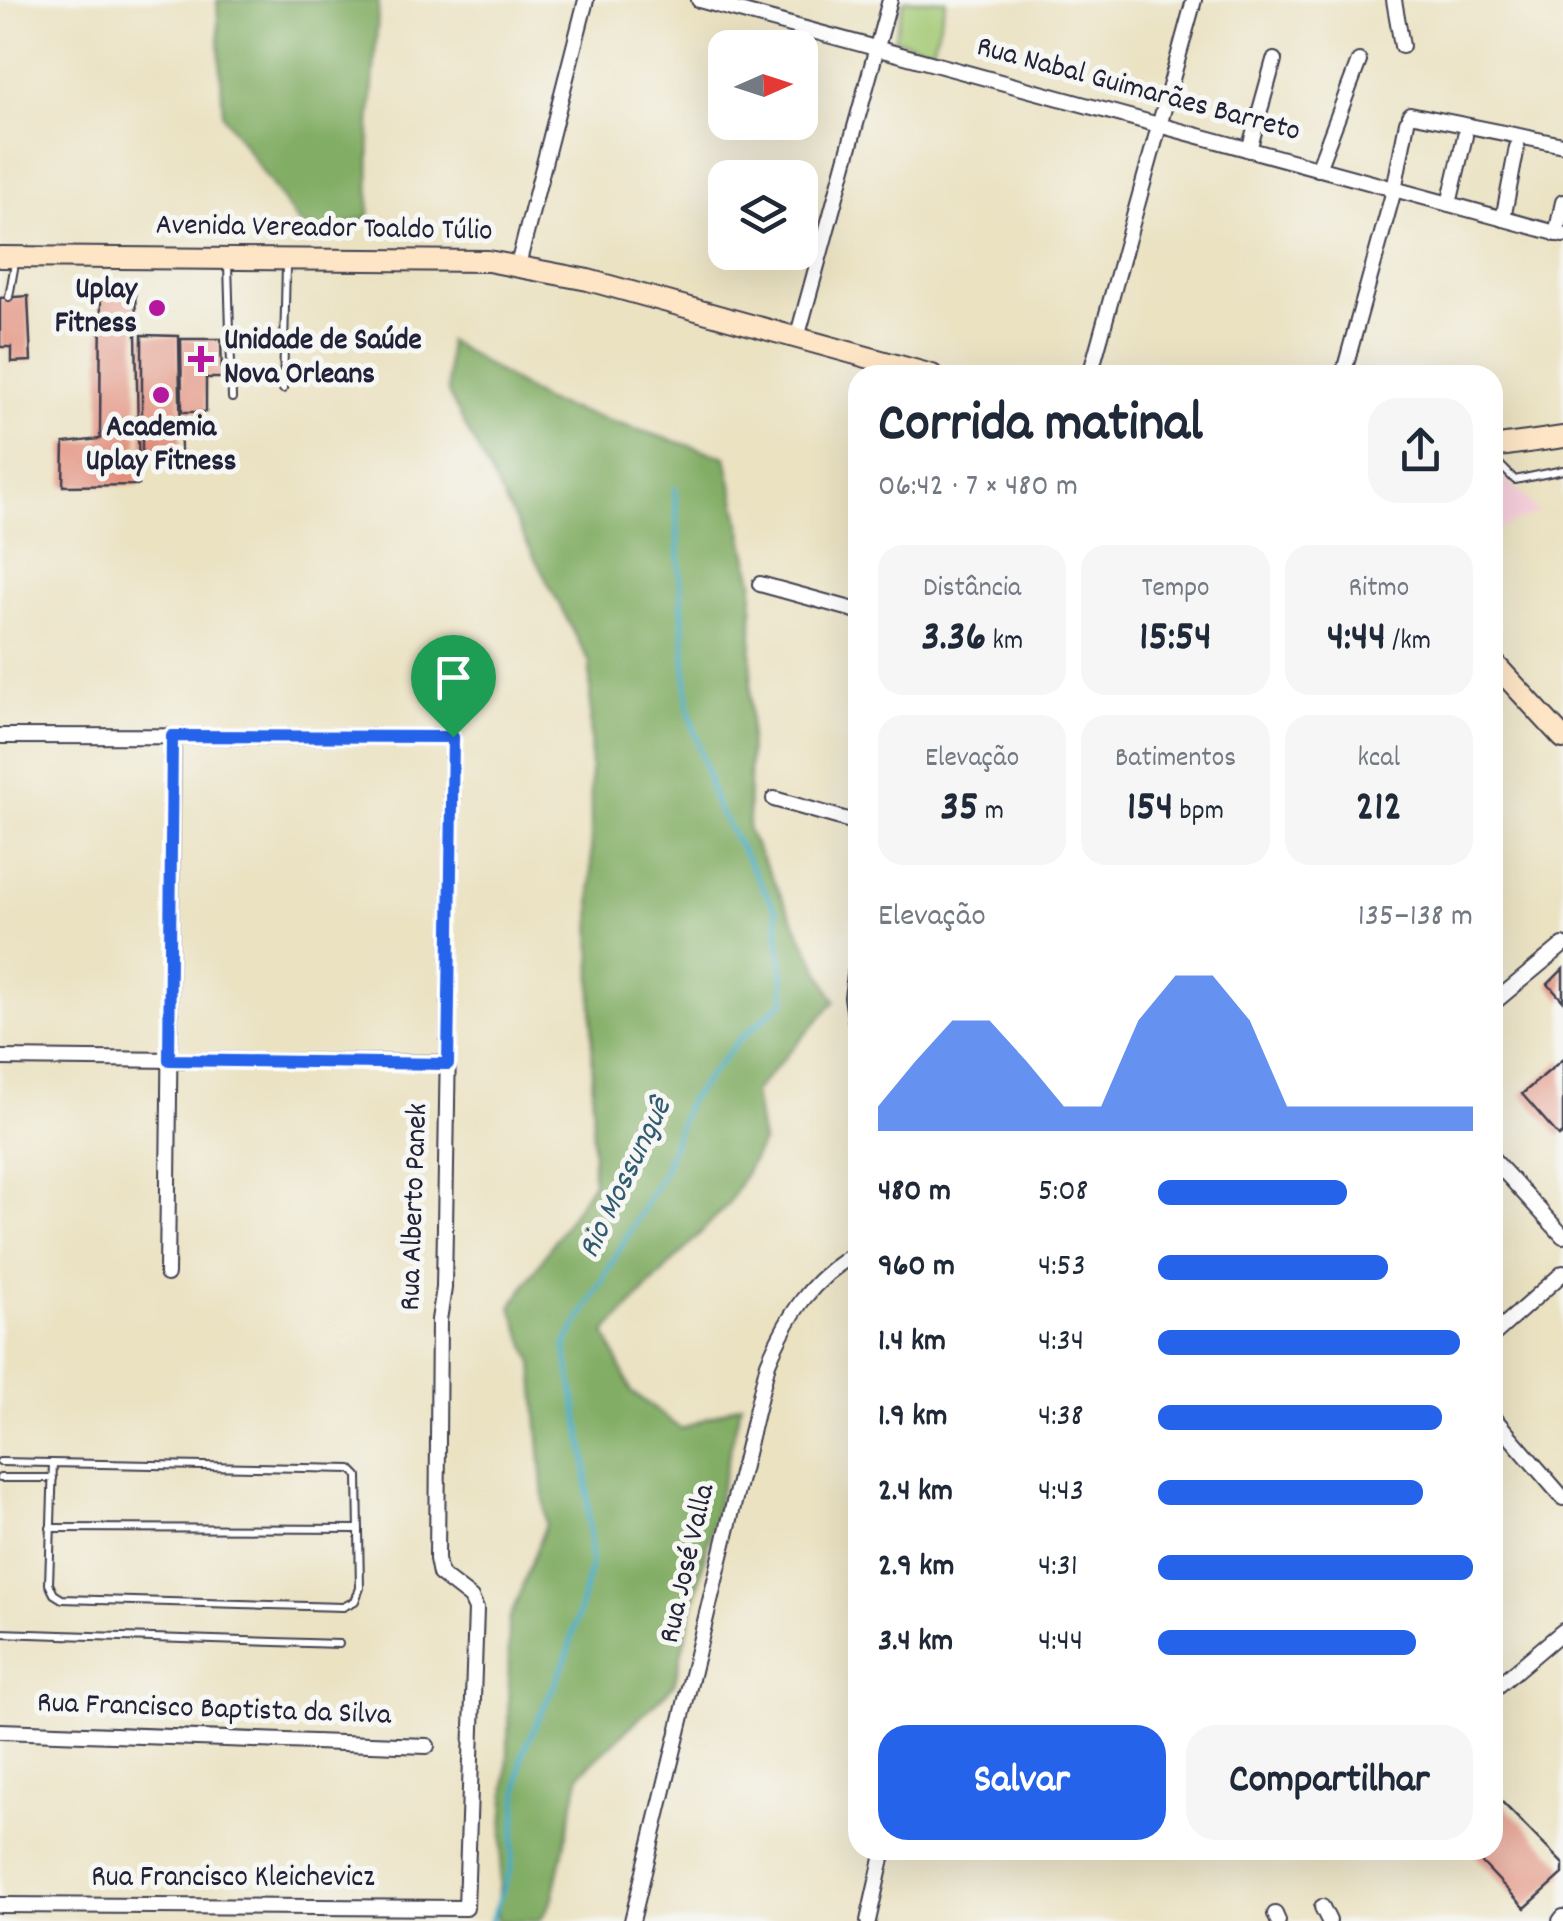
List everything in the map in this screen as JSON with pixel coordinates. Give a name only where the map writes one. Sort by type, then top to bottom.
[{"type":"main road","name":"Avenida Vereador Toaldo Túlio","points":[[8,257],[453,259],[518,265],[588,280],[896,365]]},
{"type":"main road","points":[[1503,445],[1563,436]]},
{"type":"main road","points":[[1503,673],[1563,738]]},
{"type":"street","points":[[518,265],[586,0]]},
{"type":"street","name":"Rua Nabal Guimarães Barreto","points":[[699,0],[1560,235]]},
{"type":"street","points":[[1093,365],[1194,0]]},
{"type":"street","points":[[1394,0],[1402,46]]},
{"type":"street","points":[[797,338],[888,3]]},
{"type":"street","points":[[1250,150],[1274,60]]},
{"type":"street","points":[[1318,169],[1360,61]]},
{"type":"street","points":[[1346,365],[1394,190],[1409,118],[1563,145]]},
{"type":"street","points":[[1449,204],[1466,136]]},
{"type":"street","points":[[1504,219],[1517,147]]},
{"type":"street","points":[[1560,235],[1563,202]]},
{"type":"street","points":[[760,584],[848,608]]},
{"type":"street","points":[[0,736],[172,736],[167,1274]]},
{"type":"street","name":"Rua Alberto Panek","points":[[172,736],[453,737],[437,1559],[443,1578],[471,1598],[476,1608],[466,1908]]},
{"type":"street","points":[[774,800],[848,820]]},
{"type":"street","points":[[1503,995],[1563,944]]},
{"type":"street","points":[[0,1058],[448,1064]]},
{"type":"street","points":[[1503,1170],[1563,1236]]},
{"type":"street","name":"Rua José Valla","points":[[632,1921],[768,1364],[796,1304],[833,1266],[848,1258]]},
{"type":"street","points":[[1503,1326],[1563,1273]]},
{"type":"street","points":[[1503,1429],[1563,1498]]},
{"type":"street","points":[[1503,1683],[1563,1631]]},
{"type":"street","name":"Rua Francisco Baptista da Silva","points":[[0,1732],[427,1746]]},
{"type":"street","points":[[868,1921],[882,1860]]},
{"type":"street","name":"Rua Francisco Kleichevicz","points":[[0,1906],[436,1915],[466,1908]]},
{"type":"lane","points":[[8,257],[8,297]]},
{"type":"lane","points":[[228,258],[232,398]]},
{"type":"lane","points":[[283,389],[286,258]]},
{"type":"lane","points":[[1503,468],[1516,480],[1563,470]]},
{"type":"lane","points":[[0,1462],[350,1468],[358,1476],[360,1588],[355,1601],[343,1608],[62,1599],[49,1584],[52,1463]]},
{"type":"lane","points":[[0,1478],[52,1478]]},
{"type":"lane","points":[[50,1528],[359,1529]]},
{"type":"lane","points":[[0,1634],[339,1644]]},
{"type":"shaded area","points":[[1503,474],[1538,512],[1503,527]]},
{"type":"green space","points":[[217,0],[379,0],[370,126],[369,217],[319,232],[299,224],[223,115]]},
{"type":"green space","points":[[904,0],[946,0],[933,49],[894,39]]},
{"type":"green space","points":[[448,341],[545,401],[726,457],[753,582],[748,831],[835,1001],[754,1092],[762,1143],[728,1204],[605,1333],[632,1392],[681,1429],[741,1404],[674,1685],[580,1774],[553,1898],[540,1921],[497,1921],[508,1754],[509,1621],[546,1524],[533,1363],[511,1307],[593,1182],[590,663],[448,393]]},
{"type":"building","points":[[135,282],[139,485],[63,486],[64,443],[100,439],[101,283]]},
{"type":"building","points":[[28,296],[31,361],[11,362],[11,347],[0,347],[0,298]]},
{"type":"building","name":"Academia Uplay Fitness","points":[[142,335],[179,336],[181,453],[142,453]]},
{"type":"building","name":"Unidade de Saúde Nova Orleans","points":[[181,339],[221,339],[222,378],[206,378],[206,412],[182,412]]},
{"type":"building","points":[[1563,969],[1563,1001],[1548,984]]},
{"type":"building","points":[[1563,1059],[1563,1133],[1559,1136],[1522,1094]]},
{"type":"building","points":[[1503,1803],[1563,1864],[1563,1874],[1525,1908],[1479,1860],[1503,1860]]},
{"type":"waterway","name":"Rio Mossunguê","points":[[491,1921],[511,1868],[522,1755],[566,1659],[591,1566],[586,1459],[565,1346],[664,1171],[687,1103],[738,1041],[785,1000],[777,912],[715,803],[688,707],[675,488]]},
{"type":"place","name":"Uplay Fitness","points":[[157,308]]},
{"type":"place","name":"Unidade de Saúde Nova Orleans","points":[[201,359]]},
{"type":"place","name":"Academia Uplay Fitness","points":[[161,395]]},
{"type":"route","points":[[172,736],[453,737],[448,1064],[169,1060],[172,736]]}]
